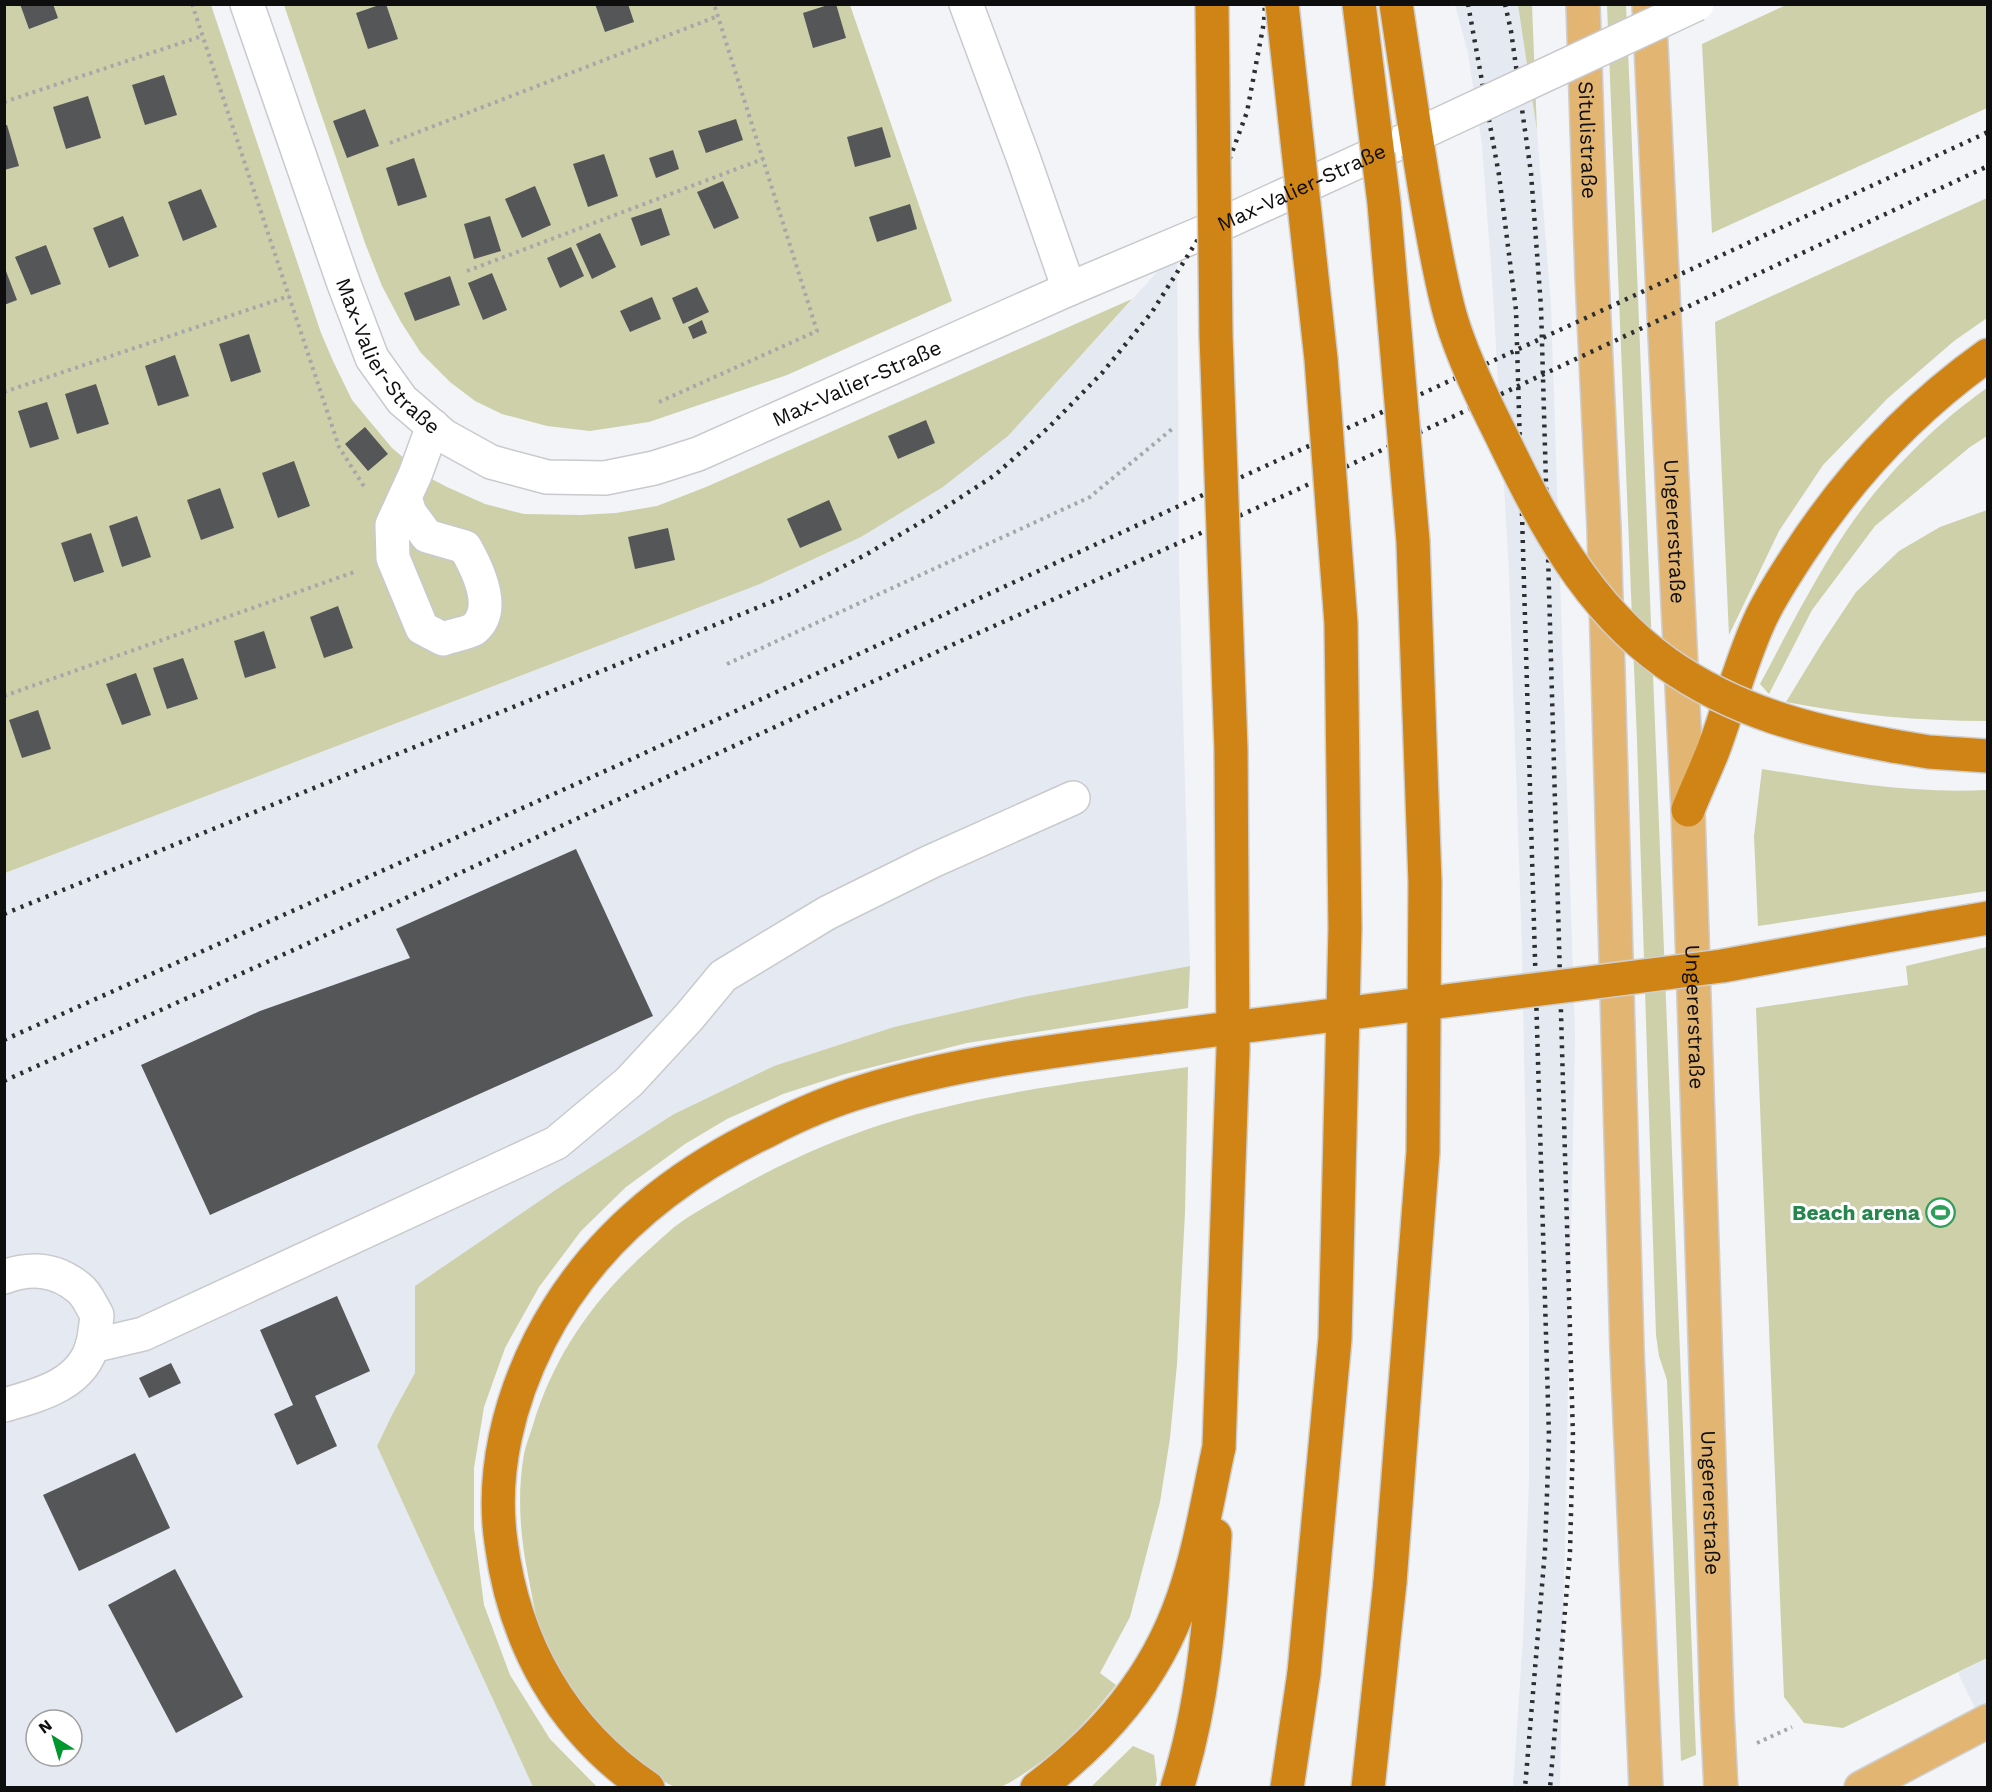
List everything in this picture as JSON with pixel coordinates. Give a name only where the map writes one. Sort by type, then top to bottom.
[{"type":"highway","points":[[1177,1788],[1197,1707],[1212,1590],[1233,1050],[1231,749],[1216,336],[1212,4]]},
{"type":"highway","points":[[1282,4],[1321,359],[1341,623],[1345,928],[1335,1339],[1304,1673],[1287,1788]]},
{"type":"highway","points":[[1359,4],[1384,203],[1413,541],[1425,883],[1423,1152],[1390,1582],[1368,1788]]},
{"type":"highway","points":[[1396,4],[1437,260],[1452,320],[1500,434],[1540,513],[1563,553],[1590,590],[1614,618],[1666,663],[1733,702],[1764,715],[1832,735],[1929,752],[1988,756]]},
{"type":"highway","points":[[1688,810],[1713,750],[1759,622],[1781,581],[1815,529],[1850,483],[1887,441],[1931,401],[1988,355]]},
{"type":"highway","points":[[648,1788],[607,1757],[566,1710],[545,1678],[523,1634],[510,1594],[502,1555],[499,1530],[499,1486],[510,1417],[519,1386],[547,1327],[571,1288],[611,1239],[666,1190],[726,1152],[809,1111],[847,1096],[884,1085],[997,1060],[1160,1037],[1722,966],[1988,918]]},
{"type":"highway","points":[[1037,1788],[1077,1756],[1114,1719],[1131,1697],[1170,1629],[1192,1567],[1219,1447]]},
{"type":"main road","name":"Situlistraße","points":[[1583,4],[1592,277],[1604,528],[1627,1350],[1646,1788]]},
{"type":"main road","name":"Ungererstraße","points":[[1649,4],[1688,810],[1721,1788]]},
{"type":"main road","points":[[1861,1788],[1988,1721]]},
{"type":"street","name":"Max-Valier-Straße","points":[[247,4],[372,358],[402,400],[444,436],[491,462],[547,477],[605,478],[654,468],[698,454],[1069,289],[1202,233],[1697,4]]},
{"type":"street","points":[[966,4],[1069,289]]},
{"type":"street","points":[[398,512],[410,513],[427,536],[465,547],[475,565],[483,590],[485,611],[474,629],[443,639],[422,628],[393,558],[398,512],[433,426]]},
{"type":"street","points":[[92,1346],[143,1335],[556,1143],[629,1082],[723,976],[827,913],[930,862],[1073,798]]},
{"type":"street","points":[[4,1276],[30,1269],[56,1274],[81,1288],[97,1315],[92,1346],[76,1375],[42,1394],[4,1405]]},
{"type":"path","points":[[192,4],[339,447],[364,487],[398,512]]},
{"type":"path","points":[[659,402],[817,332],[714,4]]},
{"type":"path","points":[[390,143],[718,16]]},
{"type":"path","points":[[4,102],[202,36]]},
{"type":"path","points":[[467,271],[763,159]]},
{"type":"path","points":[[4,392],[289,296]]},
{"type":"path","points":[[727,664],[1089,497],[1173,429]]},
{"type":"path","points":[[4,696],[393,558]]},
{"type":"shaded area","points":[[1455,5],[1518,5],[1537,131],[1551,306],[1575,1036],[1560,1787],[1513,1787],[1523,1638],[1529,1482],[1529,1314],[1522,946],[1509,572],[1493,294],[1482,144],[1468,53]]},
{"type":"shaded area","points":[[1177,250],[1179,568],[1190,966],[1023,997],[894,1027],[774,1066],[674,1114],[415,1286],[415,1373],[377,1446],[533,1787],[5,1788],[5,873],[760,584],[861,537],[943,487],[1008,436]]},
{"type":"shaded area","points":[[1987,1658],[1987,1733],[1958,1673]]},
{"type":"green space","points":[[5,5],[211,5],[321,333],[352,400],[392,448],[424,475],[485,504],[524,514],[580,515],[616,513],[657,506],[706,487],[1132,299],[1008,436],[943,487],[861,537],[760,584],[5,873]]},
{"type":"green space","points":[[284,5],[850,5],[952,301],[787,375],[649,422],[590,431],[547,426],[502,414],[475,401],[450,382],[421,353],[401,322],[382,286],[365,243]]},
{"type":"green space","points":[[1518,5],[1532,5],[1537,131]]},
{"type":"green space","points":[[1607,5],[1626,5],[1630,96],[1696,1755],[1681,1761],[1667,1380],[1659,1356],[1656,1335],[1637,740]]},
{"type":"green space","points":[[1786,5],[1987,5],[1987,108],[1712,233],[1702,44]]},
{"type":"green space","points":[[1987,198],[1987,318],[1954,341],[1888,398],[1823,465],[1779,531],[1729,635],[1715,322]]},
{"type":"green space","points":[[1987,388],[1987,436],[1970,447],[1875,526],[1812,610],[1769,694],[1760,684],[1819,575],[1855,518],[1871,497],[1926,438]]},
{"type":"green space","points":[[1987,510],[1987,721],[1886,716],[1786,702],[1856,592],[1899,551],[1940,527]]},
{"type":"green space","points":[[1762,769],[1902,788],[1987,790],[1987,891],[1758,926],[1754,836]]},
{"type":"green space","points":[[1987,947],[1987,1658],[1843,1728],[1804,1723],[1784,1697],[1756,1008],[1908,985],[1906,966]]},
{"type":"green space","points":[[1190,966],[1188,1008],[967,1043],[845,1074],[783,1094],[727,1119],[685,1144],[626,1187],[581,1231],[539,1287],[505,1348],[484,1407],[474,1468],[474,1528],[484,1605],[510,1675],[550,1739],[597,1787],[533,1787],[377,1446],[415,1373],[415,1286],[563,1185],[674,1114],[774,1066],[894,1027],[1023,997]]},
{"type":"green space","points":[[1188,1067],[1185,1213],[1177,1364],[1170,1438],[1160,1502],[1130,1617],[1100,1673],[1116,1685],[1078,1729],[1050,1755],[1001,1787],[676,1788],[637,1762],[582,1703],[544,1640],[533,1600],[520,1514],[524,1454],[542,1398],[566,1349],[596,1305],[632,1265],[685,1219],[757,1178],[840,1140],[920,1113],[996,1096]]},
{"type":"green space","points":[[1133,1746],[1154,1755],[1157,1780],[1155,1787],[1091,1787]]},
{"type":"building","points":[[20,4],[53,4],[58,18],[29,29]]},
{"type":"building","points":[[386,4],[398,39],[368,49],[356,13]]},
{"type":"building","points":[[595,4],[628,4],[634,22],[605,32]]},
{"type":"building","points":[[836,4],[846,38],[813,48],[803,13]]},
{"type":"building","points":[[164,75],[177,115],[145,125],[132,85]]},
{"type":"building","points":[[88,96],[101,138],[66,149],[53,107]]},
{"type":"building","points":[[365,109],[379,146],[347,158],[333,121]]},
{"type":"building","points":[[736,119],[743,140],[706,153],[698,131]]},
{"type":"building","points":[[4,125],[7,125],[19,166],[4,170]]},
{"type":"building","points":[[882,127],[891,157],[855,167],[847,137]]},
{"type":"building","points":[[673,150],[679,169],[656,178],[649,158]]},
{"type":"building","points":[[604,154],[618,196],[588,207],[573,164]]},
{"type":"building","points":[[414,158],[427,197],[398,206],[386,168]]},
{"type":"building","points":[[723,181],[739,218],[714,229],[697,192]]},
{"type":"building","points":[[535,186],[551,225],[522,238],[505,199]]},
{"type":"building","points":[[201,189],[217,227],[183,241],[168,202]]},
{"type":"building","points":[[910,204],[917,229],[877,242],[869,217]]},
{"type":"building","points":[[661,208],[670,235],[641,246],[631,218]]},
{"type":"building","points":[[123,216],[139,256],[109,268],[93,228]]},
{"type":"building","points":[[490,216],[501,251],[474,259],[464,224]]},
{"type":"building","points":[[600,233],[616,267],[592,279],[576,244]]},
{"type":"building","points":[[46,245],[61,284],[31,295],[15,257]]},
{"type":"building","points":[[571,247],[584,276],[560,288],[547,258]]},
{"type":"building","points":[[4,266],[17,300],[4,305]]},
{"type":"building","points":[[492,273],[507,310],[483,320],[468,283]]},
{"type":"building","points":[[450,276],[460,305],[415,321],[404,293]]},
{"type":"building","points":[[697,287],[709,312],[683,324],[672,298]]},
{"type":"building","points":[[652,297],[661,319],[630,332],[620,311]]},
{"type":"building","points":[[702,320],[707,333],[693,339],[688,327]]},
{"type":"building","points":[[249,334],[261,372],[231,382],[219,344]]},
{"type":"building","points":[[175,355],[189,396],[158,406],[145,366]]},
{"type":"building","points":[[96,384],[109,424],[77,434],[65,394]]},
{"type":"building","points":[[47,402],[59,439],[30,448],[18,411]]},
{"type":"building","points":[[926,420],[935,443],[898,459],[888,436]]},
{"type":"building","points":[[365,427],[388,454],[368,471],[345,444]]},
{"type":"building","points":[[294,461],[310,506],[278,518],[262,473]]},
{"type":"building","points":[[220,488],[234,528],[201,540],[187,500]]},
{"type":"building","points":[[829,500],[842,530],[800,548],[787,519]]},
{"type":"building","points":[[137,516],[151,557],[122,567],[109,526]]},
{"type":"building","points":[[668,528],[675,560],[635,569],[628,537]]},
{"type":"building","points":[[91,533],[104,572],[74,582],[61,543]]},
{"type":"building","points":[[338,606],[353,648],[324,658],[310,617]]},
{"type":"building","points":[[264,631],[276,668],[245,678],[234,641]]},
{"type":"building","points":[[183,658],[198,699],[167,709],[153,668]]},
{"type":"building","points":[[136,673],[151,715],[122,725],[106,684]]},
{"type":"building","points":[[38,710],[51,749],[22,758],[9,720]]},
{"type":"building","points":[[576,849],[653,1016],[210,1215],[141,1065],[260,1011],[410,958],[396,929]]},
{"type":"building","points":[[337,1296],[370,1371],[315,1396],[337,1446],[297,1465],[274,1414],[293,1405],[260,1330]]},
{"type":"building","points":[[171,1363],[181,1383],[149,1398],[139,1378]]},
{"type":"building","points":[[135,1453],[170,1528],[79,1571],[43,1495]]},
{"type":"building","points":[[175,1569],[243,1697],[176,1733],[108,1605]]},
{"type":"railway","points":[[4,914],[791,594],[867,554],[995,475],[1049,427],[1102,373],[1152,312],[1202,233],[1247,112],[1264,22],[1265,4]]},
{"type":"railway","points":[[1468,4],[1499,175],[1516,310],[1549,1437],[1545,1550],[1525,1788]]},
{"type":"railway","points":[[1505,4],[1511,31],[1531,173],[1541,307],[1573,1437],[1570,1552],[1550,1788]]},
{"type":"railway","points":[[4,1040],[623,763],[1988,132]]},
{"type":"railway","points":[[4,1081],[300,947],[954,644],[1290,493],[1988,166]]},
{"type":"place","name":"Beach arena","points":[[1941,1213]]}]
